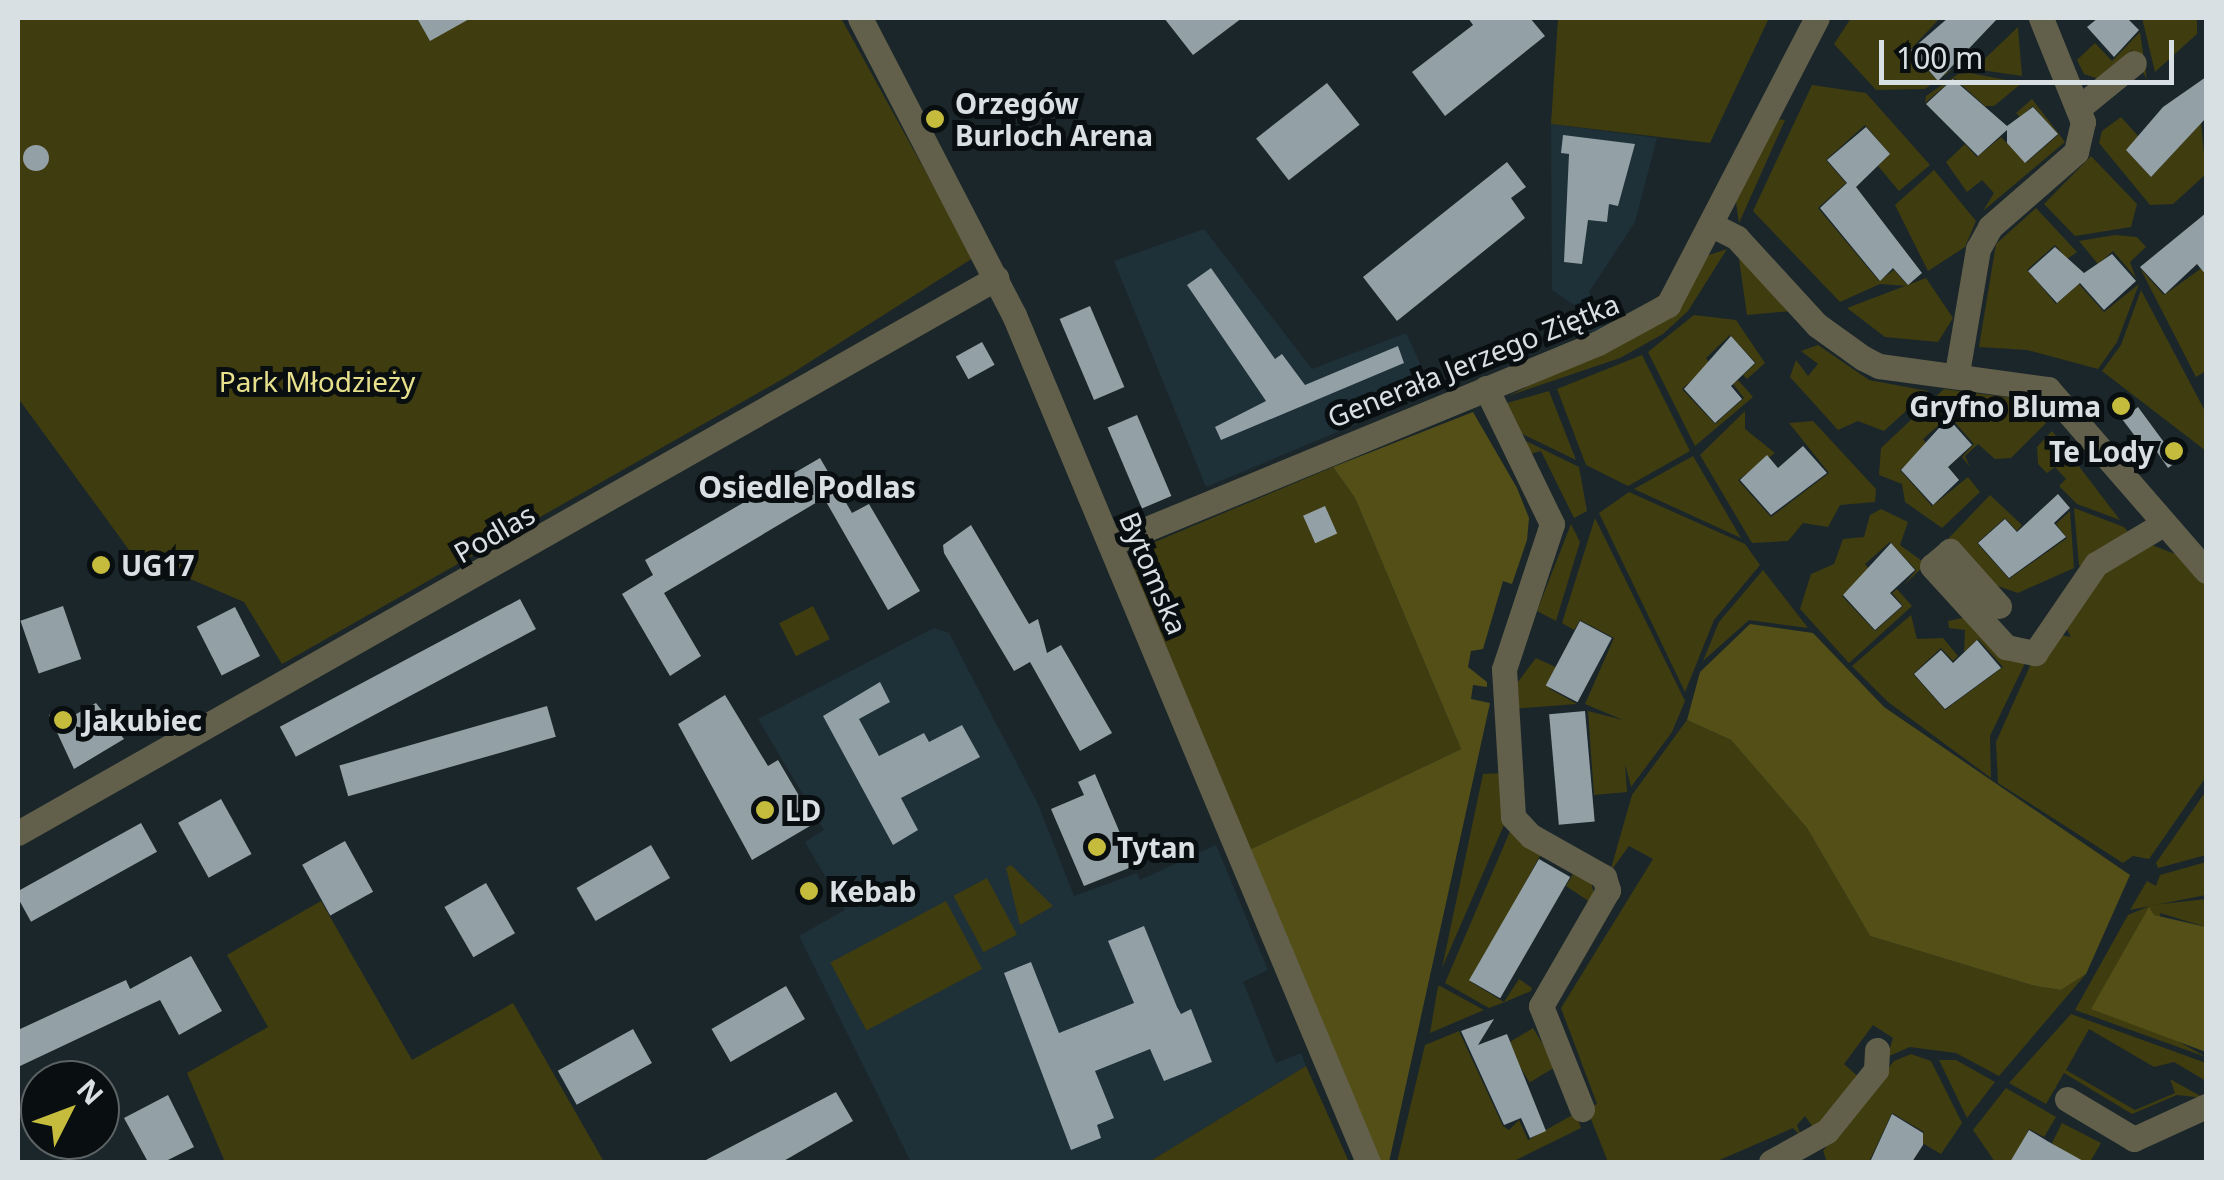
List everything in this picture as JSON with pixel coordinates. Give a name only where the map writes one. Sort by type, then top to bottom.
[{"type":"street","name":"Bytomska","points":[[860,18],[996,278],[1368,1162]]},
{"type":"street","name":"Generała Jerzego Ziętka","points":[[1110,544],[1642,323],[1668,304],[1712,226],[1816,18]]},
{"type":"street","points":[[1957,372],[1978,248],[1990,227],[2076,152],[2081,106],[2041,18]]},
{"type":"street","points":[[2081,106],[2134,64]]},
{"type":"street","points":[[1712,226],[1736,238],[1818,325],[1879,366],[1957,372],[2048,389],[2206,571]]},
{"type":"street","name":"Podlas","points":[[18,833],[996,278]]},
{"type":"street","points":[[1486,388],[1552,524],[1504,669],[1513,817],[1530,836],[1604,877],[1608,890],[1541,1006],[1582,1109]]},
{"type":"street","points":[[1999,606],[1950,551],[1932,566],[2006,647],[2035,653],[2096,564],[2163,524]]},
{"type":"street","points":[[1772,1162],[1828,1131],[1876,1070],[1877,1050]]},
{"type":"street","points":[[2067,1099],[2134,1138],[2206,1106]]},
{"type":"shaded area","points":[[1551,124],[1657,138],[1635,222],[1589,292],[1604,329],[1583,333],[1574,305],[1552,290]]},
{"type":"shaded area","points":[[1204,229],[1312,369],[1406,333],[1433,392],[1206,487],[1114,261]]},
{"type":"shaded area","points":[[1473,412],[1517,488],[1529,518],[1527,540],[1512,584],[1503,581],[1483,649],[1471,651],[1468,667],[1487,682],[1487,687],[1473,685],[1471,699],[1490,703],[1389,1162],[1378,1162],[1247,851],[1461,749],[1355,498],[1333,467]]},
{"type":"shaded area","points":[[1750,624],[1813,633],[1884,707],[2130,875],[2086,974],[2061,990],[2035,986],[1870,936],[1807,828],[1731,740],[1687,720],[1700,672]]},
{"type":"shaded area","points":[[934,628],[949,633],[1038,804],[1074,896],[1137,873],[1140,880],[1216,845],[1268,970],[1243,982],[1276,1063],[1301,1053],[1306,1066],[1149,1162],[911,1162],[799,936],[845,910],[805,842],[824,830],[758,719]]},
{"type":"shaded area","points":[[2149,907],[2154,915],[2206,927],[2206,1052],[2091,1009]]},
{"type":"green space","name":"Park Młodzieży","points":[[18,18],[841,18],[973,258],[786,377],[282,664],[244,602],[132,554],[18,398]]},
{"type":"green space","points":[[1558,18],[1769,18],[1710,143],[1551,124]]},
{"type":"green space","points":[[1851,18],[1940,18],[1910,50],[1935,78],[1953,69],[1925,89],[1876,90],[1834,44]]},
{"type":"green space","points":[[2142,18],[2197,18],[2197,34],[2155,72]]},
{"type":"green space","points":[[2018,27],[2022,76],[1974,69]]},
{"type":"green space","points":[[2140,32],[2147,80],[2132,50],[2099,79],[2084,74],[2077,60],[2095,43],[2112,61]]},
{"type":"green space","points":[[1958,74],[2022,83],[1994,106],[1985,106],[1954,78],[1925,103],[1926,96]]},
{"type":"green space","points":[[1812,85],[1866,93],[1930,165],[1899,191],[1878,166],[1890,154],[1865,125],[1826,160],[1846,183],[1818,208],[1879,281],[1894,270],[1908,286],[1880,284],[1840,302],[1753,211]]},
{"type":"green space","points":[[2032,99],[2065,142],[1983,211],[1994,193],[1982,180],[1967,192],[1946,162],[1965,144],[1977,157],[2001,137],[2026,163],[2058,135],[2033,106],[2020,117],[2016,113]]},
{"type":"green space","points":[[2121,117],[2139,137],[2126,150],[2151,177],[2201,123],[2206,174],[2173,204],[2150,205],[2099,143],[2102,131]]},
{"type":"green space","points":[[1777,119],[1785,120],[1739,223],[1736,202]]},
{"type":"green space","points":[[2091,156],[2137,204],[2131,227],[2075,236],[2044,204]]},
{"type":"green space","points":[[1934,170],[1976,221],[1965,247],[1928,271],[1895,205]]},
{"type":"green space","points":[[2036,208],[2077,252],[2067,259],[2055,245],[2027,270],[2056,304],[2079,284],[2104,312],[2139,284],[2117,342],[2098,369],[2027,350],[1979,347],[1996,244]]},
{"type":"green space","points":[[2115,235],[2137,237],[2146,247],[2130,262],[2136,278],[2113,251],[2098,264],[2079,241]]},
{"type":"green space","points":[[1727,249],[1688,311],[1663,334],[1620,358],[1508,396],[1577,362],[1709,255]]},
{"type":"green space","points":[[1738,252],[1791,311],[1747,315]]},
{"type":"green space","points":[[2206,265],[2206,371],[2196,377],[2140,268],[2164,295]]},
{"type":"green space","points":[[1926,278],[1953,318],[1938,342],[1885,337],[1847,308]]},
{"type":"green space","points":[[2141,290],[2206,413],[2206,451],[2102,371],[2121,345]]},
{"type":"green space","points":[[1694,315],[1736,320],[1765,363],[1747,379],[1743,375],[1756,363],[1730,335],[1706,358],[1710,364],[1682,389],[1715,424],[1744,398],[1733,384],[1738,380],[1753,397],[1695,446],[1648,352]]},
{"type":"green space","points":[[1818,345],[1869,380],[1928,391],[1884,431],[1858,421],[1838,430],[1790,377],[1796,360],[1808,376],[1818,364],[1801,351]]},
{"type":"green space","points":[[1642,355],[1690,451],[1628,486],[1586,465],[1557,389]]},
{"type":"green space","points":[[1944,389],[2021,399],[2046,423],[2011,458],[1995,459],[1978,444],[1965,456],[1970,467],[1962,457],[1974,444],[1949,416],[1923,439],[1927,445],[1900,470],[1932,506],[1968,477],[1980,492],[1942,528],[1905,502],[1902,484],[1879,475],[1881,448]]},
{"type":"green space","points":[[1549,391],[1576,460],[1516,431],[1507,403]]},
{"type":"green space","points":[[1745,411],[1745,429],[1775,453],[1738,480],[1771,517],[1829,473],[1789,423],[1813,421],[1876,489],[1875,502],[1840,505],[1828,527],[1803,523],[1788,541],[1752,543],[1700,455]]},
{"type":"green space","points":[[2052,431],[2120,520],[2077,504],[2059,486],[2066,479],[2055,467],[2047,473],[2038,464],[2037,447]]},
{"type":"green space","points":[[1520,438],[1579,467],[1587,511],[1574,518],[1541,451],[1530,454]]},
{"type":"green space","points":[[1693,456],[1741,538],[1634,489]]},
{"type":"green space","points":[[1333,467],[1355,498],[1461,749],[1247,851],[1131,573],[1143,547]]},
{"type":"green space","points":[[1629,492],[1745,544],[1760,565],[1714,620],[1685,692],[1599,513]]},
{"type":"green space","points":[[1990,495],[2022,525],[2017,531],[2005,518],[1977,543],[2009,579],[2067,538],[2056,524],[2070,511],[2074,568],[2018,593],[1995,585],[1946,541]]},
{"type":"green space","points":[[2074,508],[2124,527],[2134,539],[2079,566]]},
{"type":"green space","points":[[1881,509],[1908,522],[1900,545],[1926,564],[1904,585],[1916,570],[1890,542],[1865,564],[1870,570],[1842,596],[1875,631],[1903,606],[1892,593],[1897,589],[1912,606],[1849,663],[1800,609],[1811,574],[1834,564],[1843,539],[1864,537],[1870,515]]},
{"type":"green space","points":[[1595,518],[1685,701],[1672,732],[1631,787],[1625,764],[1627,792],[1594,795],[1588,711],[1623,720],[1585,704],[1614,638],[1580,620],[1574,630],[1562,623]]},
{"type":"green space","points":[[1571,524],[1580,542],[1556,621],[1537,611]]},
{"type":"green space","points":[[2149,544],[2183,557],[2206,555],[2206,777],[2149,859],[2133,856],[2123,863],[1998,783],[1996,742],[2030,666],[2028,657],[2054,634],[2071,637],[2065,626],[2101,568]]},
{"type":"green space","points":[[1763,570],[1808,628],[1749,620],[1703,661],[1719,622]]},
{"type":"green space","points":[[813,606],[830,639],[796,656],[779,623]]},
{"type":"green space","points":[[1911,615],[1917,639],[1943,638],[1958,656],[1953,661],[1941,648],[1913,674],[1945,710],[2003,667],[1978,639],[1964,652],[1965,630],[1949,628],[1948,621],[1972,616],[2025,663],[1990,736],[1991,778],[1888,702],[1852,666]]},
{"type":"green space","points":[[1536,658],[1560,669],[1550,689],[1577,704],[1509,709],[1508,695]]},
{"type":"green space","points":[[1687,720],[1731,740],[1807,828],[1870,936],[2035,986],[2061,990],[2086,974],[1999,1076],[1956,1053],[1910,1047],[1887,1057],[1893,1038],[1873,1025],[1844,1064],[1860,1078],[1815,1130],[1805,1116],[1797,1125],[1801,1136],[1793,1128],[1715,1162],[1608,1162],[1587,1109],[1597,1104],[1561,1008],[1653,859],[1629,846],[1610,872],[1632,795]]},
{"type":"green space","points":[[1503,773],[1507,818],[1442,968],[1483,774]]},
{"type":"green space","points":[[2206,791],[2206,855],[2158,868],[2156,863]]},
{"type":"green space","points":[[1511,829],[1590,879],[1594,893],[1590,902],[1566,886],[1573,874],[1541,854],[1471,982],[1504,1002],[1519,979],[1531,991],[1505,1002],[1489,1008],[1445,983]]},
{"type":"green space","points":[[2206,862],[2206,895],[2130,910],[2147,881],[2156,886],[2160,875]]},
{"type":"green space","points":[[1011,865],[1053,906],[1020,925],[1006,868]]},
{"type":"green space","points":[[987,878],[1017,935],[983,952],[953,896]]},
{"type":"green space","points":[[2206,899],[2206,927],[2160,913],[2174,1039],[2206,1057],[2075,1010],[2128,915],[2152,905]]},
{"type":"green space","points":[[321,901],[412,1060],[513,1003],[604,1162],[225,1162],[187,1073],[268,1027],[227,955]]},
{"type":"green space","points":[[946,901],[982,969],[866,1030],[830,963]]},
{"type":"green space","points":[[1440,986],[1484,1010],[1430,1033]]},
{"type":"green space","points":[[2071,1014],[2206,1063],[2206,1081],[2174,1062],[2154,1067],[2089,1029],[2066,1070],[2135,1110],[2175,1093],[2170,1079],[2204,1098],[2177,1095],[2132,1114],[2064,1073],[2046,1104],[2009,1083]]},
{"type":"green space","points":[[1533,1028],[1556,1067],[1530,1083],[1506,1044]]},
{"type":"green space","points":[[1459,1031],[1503,1126],[1509,1130],[1519,1120],[1528,1140],[1576,1113],[1581,1128],[1512,1162],[1397,1162],[1425,1045]]},
{"type":"green space","points":[[1911,1054],[1931,1061],[1962,1123],[1941,1154],[1919,1141],[1924,1132],[1892,1113],[1869,1162],[1827,1162],[1823,1151],[1894,1061]]},
{"type":"green space","points":[[1939,1060],[1956,1060],[1995,1082],[1967,1118]]},
{"type":"green space","points":[[1306,1066],[1349,1162],[1149,1162]]},
{"type":"green space","points":[[2006,1088],[2056,1117],[2044,1137],[2029,1129],[2012,1162],[1995,1162],[1973,1130]]},
{"type":"green space","points":[[2062,1123],[2101,1143],[2090,1162],[2075,1162],[2052,1143]]},
{"type":"building","points":[[417,18],[471,18],[430,41]]},
{"type":"building","points":[[1164,18],[1242,18],[1193,55]]},
{"type":"building","points":[[1468,18],[1530,18],[1545,36],[1445,116],[1412,72],[1473,25]]},
{"type":"building","points":[[1948,18],[1998,18],[1938,81],[1911,50]]},
{"type":"building","points":[[2098,18],[2127,18],[2139,30],[2114,57],[2087,27]]},
{"type":"building","points":[[2206,77],[2206,118],[2151,177],[2126,150],[2163,107]]},
{"type":"building","points":[[1953,79],[2007,126],[2033,107],[2058,134],[2025,163],[2007,143],[2007,130],[1978,156],[1926,104]]},
{"type":"building","points":[[1327,83],[1360,125],[1289,180],[1256,138]]},
{"type":"building","points":[[1866,127],[1890,154],[1856,187],[1922,273],[1908,285],[1893,268],[1880,281],[1820,208],[1847,183],[1827,160]]},
{"type":"building","points":[[1563,135],[1635,144],[1618,206],[1609,204],[1607,222],[1588,220],[1582,264],[1564,262],[1569,154],[1561,153]]},
{"type":"building","points":[[36,145],[45,149],[49,158],[45,167],[36,171],[27,167],[23,158],[27,149]]},
{"type":"building","points":[[1507,162],[1526,187],[1511,198],[1525,218],[1397,321],[1363,277]]},
{"type":"building","points":[[2206,213],[2206,275],[2197,264],[2165,294],[2140,267]]},
{"type":"building","points":[[2055,247],[2084,273],[2112,254],[2136,281],[2104,310],[2080,283],[2057,303],[2028,271]]},
{"type":"building","points":[[1211,268],[1275,359],[1282,354],[1305,385],[1398,346],[1404,363],[1221,440],[1215,427],[1266,401],[1187,285]]},
{"type":"building","points":[[1090,306],[1124,387],[1094,400],[1060,319]]},
{"type":"building","points":[[1731,336],[1755,363],[1731,386],[1742,399],[1715,423],[1684,389]]},
{"type":"building","points":[[982,342],[995,365],[968,379],[956,357]]},
{"type":"building","points":[[2138,407],[2166,445],[2177,438],[2188,454],[2168,468],[2157,452],[2150,456],[2122,419]]},
{"type":"building","points":[[1137,415],[1171,496],[1142,509],[1108,428]]},
{"type":"building","points":[[1948,418],[1972,445],[1948,467],[1959,480],[1933,505],[1901,470]]},
{"type":"building","points":[[1803,446],[1827,473],[1771,515],[1740,480],[1767,455],[1778,468]]},
{"type":"building","points":[[820,458],[852,513],[869,504],[920,591],[888,610],[824,498],[664,593],[701,656],[670,676],[622,594],[653,575],[645,560]]},
{"type":"building","points":[[2058,494],[2070,508],[2054,523],[2066,537],[2009,578],[1978,543],[2005,519],[2017,532]]},
{"type":"building","points":[[1325,506],[1337,533],[1315,543],[1303,516]]},
{"type":"building","points":[[971,525],[1029,624],[1038,619],[1047,653],[1061,645],[1112,733],[1080,751],[1030,662],[1014,671],[944,553],[943,545]]},
{"type":"building","points":[[1891,543],[1915,570],[1890,593],[1902,606],[1875,630],[1843,595]]},
{"type":"building","points":[[520,599],[536,629],[296,757],[280,727]]},
{"type":"building","points":[[63,606],[81,659],[39,674],[20,621]]},
{"type":"building","points":[[235,607],[260,656],[222,676],[197,627]]},
{"type":"building","points":[[1580,621],[1612,638],[1578,702],[1546,685]]},
{"type":"building","points":[[1977,640],[2001,668],[1945,709],[1914,674],[1941,650],[1953,663]]},
{"type":"building","points":[[880,682],[890,702],[859,719],[879,756],[924,733],[929,742],[962,725],[980,757],[901,798],[918,830],[893,845],[823,716]]},
{"type":"building","points":[[725,695],[768,766],[778,760],[815,823],[752,860],[678,724]]},
{"type":"building","points":[[96,703],[124,739],[74,769],[49,715],[65,708],[69,718]]},
{"type":"building","points":[[547,706],[556,737],[348,796],[339,766]]},
{"type":"building","points":[[1585,711],[1595,822],[1559,825],[1549,714]]},
{"type":"building","name":"Tytan","points":[[1095,774],[1134,866],[1084,886],[1051,809],[1084,795],[1078,782]]},
{"type":"building","points":[[221,799],[252,854],[209,878],[178,823]]},
{"type":"building","points":[[141,823],[157,852],[31,922],[18,891]]},
{"type":"building","points":[[345,841],[373,892],[330,915],[302,865]]},
{"type":"building","points":[[651,845],[670,878],[596,921],[577,888]]},
{"type":"building","points":[[1539,859],[1570,877],[1500,998],[1469,980]]},
{"type":"building","points":[[486,883],[515,933],[473,957],[444,907]]},
{"type":"building","points":[[1144,926],[1177,1007],[1181,1014],[1191,1009],[1212,1062],[1164,1081],[1150,1049],[1095,1071],[1114,1118],[1097,1125],[1101,1138],[1071,1150],[1004,973],[1031,962],[1059,1033],[1134,1003],[1108,941]]},
{"type":"building","points":[[191,956],[222,1011],[179,1035],[160,1000],[33,1060],[20,1060],[18,1067],[18,1030],[126,980],[130,989]]},
{"type":"building","points":[[786,986],[805,1019],[731,1062],[712,1029]]},
{"type":"building","points":[[1494,1019],[1478,1045],[1507,1034],[1546,1131],[1530,1138],[1521,1118],[1504,1125],[1461,1031]]},
{"type":"building","points":[[633,1029],[652,1063],[577,1105],[558,1071]]},
{"type":"building","points":[[836,1092],[853,1121],[782,1162],[702,1162]]},
{"type":"building","points":[[168,1095],[194,1147],[164,1162],[148,1162],[124,1118]]},
{"type":"building","points":[[1892,1114],[1923,1133],[1923,1145],[1912,1162],[1870,1162]]},
{"type":"building","points":[[2029,1130],[2049,1142],[2085,1162],[2010,1162]]},
{"type":"place","name":"Orzegów Burloch Arena","points":[[935,119]]},
{"type":"place","name":"Gryfno Bluma","points":[[2121,406]]},
{"type":"place","name":"Te Lody","points":[[2174,451]]},
{"type":"place","name":"UG17","points":[[101,565]]},
{"type":"place","name":"Jakubiec","points":[[63,720]]},
{"type":"place","name":"LD","points":[[765,810]]},
{"type":"place","name":"Tytan","points":[[1097,847]]},
{"type":"place","name":"Kebab","points":[[809,891]]},
{"type":"district","name":"Osiedle Podlas","points":[[807,487]]}]
